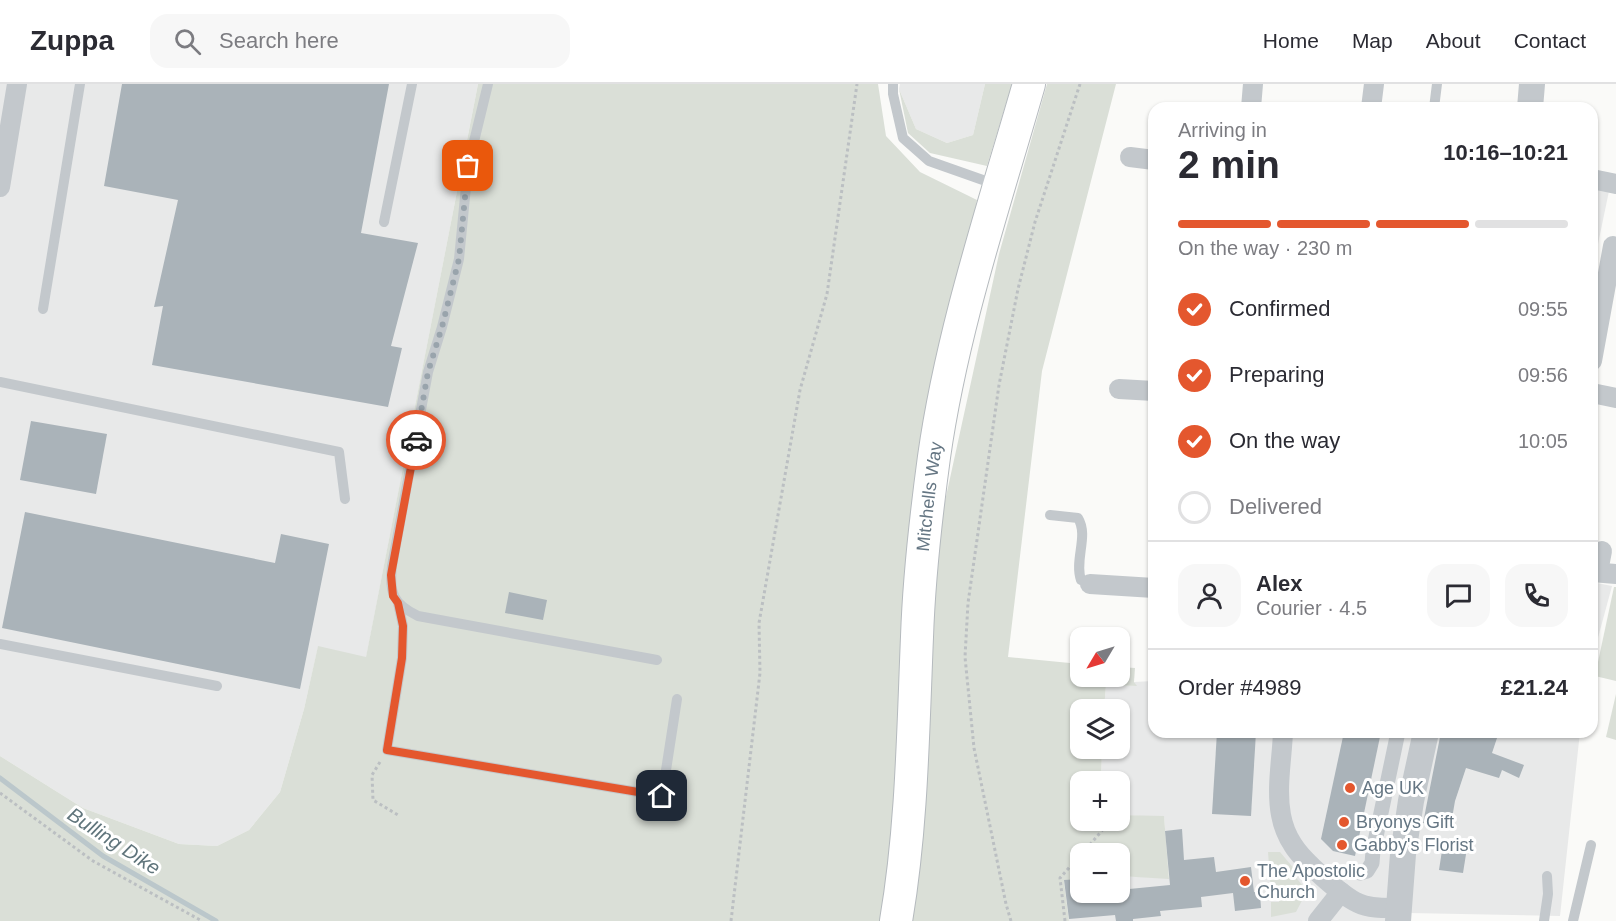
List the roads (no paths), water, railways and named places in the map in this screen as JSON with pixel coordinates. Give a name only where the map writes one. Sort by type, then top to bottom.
[{"type":"main road","name":"Mitchells Way","points":[[896,921],[905,871],[911,806],[917,624],[934,456],[949,375],[962,322],[1029,84]]},
{"type":"street","points":[[0,187],[17,84]]},
{"type":"street","points":[[1252,102],[1253,84]]},
{"type":"street","points":[[1372,102],[1374,84]]},
{"type":"street","points":[[1530,102],[1532,84]]},
{"type":"street","points":[[1130,157],[1148,159]]},
{"type":"street","points":[[1598,180],[1616,184]]},
{"type":"street","points":[[1598,339],[1610,294],[1613,246]]},
{"type":"street","points":[[1119,389],[1148,391]]},
{"type":"street","points":[[1598,394],[1616,398]]},
{"type":"street","points":[[1602,551],[1602,573]]},
{"type":"street","points":[[1090,584],[1148,588]]},
{"type":"street","points":[[1283,738],[1281,814],[1294,847],[1341,892],[1357,903],[1399,914],[1403,854],[1411,801],[1425,738]]},
{"type":"street","points":[[1360,873],[1367,871],[1372,863],[1372,851],[1397,738]]},
{"type":"street","points":[[1318,921],[1341,892]]},
{"type":"lane","points":[[43,309],[80,84]]},
{"type":"lane","points":[[384,222],[412,84]]},
{"type":"lane","points":[[488,84],[468,166],[459,259],[428,372],[392,566],[393,596],[406,610],[418,616],[657,660]]},
{"type":"lane","points":[[893,84],[893,94],[903,138],[929,161],[1000,186]]},
{"type":"lane","points":[[1435,102],[1437,84]]},
{"type":"lane","points":[[0,382],[339,452],[345,499]]},
{"type":"lane","points":[[1050,515],[1078,518],[1083,526],[1078,573],[1081,580],[1090,584]]},
{"type":"lane","points":[[398,603],[403,626],[402,658],[387,750],[662,796],[677,699]]},
{"type":"lane","points":[[0,644],[217,686]]},
{"type":"lane","points":[[1574,921],[1591,845]]},
{"type":"lane","points":[[1544,921],[1548,894],[1547,876]]},
{"type":"waterway","name":"Bulling Dike","points":[[0,778],[103,856],[216,921]]},
{"type":"place","name":"Age UK","points":[[1350,788]]},
{"type":"place","name":"Bryonys Gift","points":[[1344,822]]},
{"type":"place","name":"Gabby's Florist","points":[[1342,845]]},
{"type":"place","name":"The Apostolic Church","points":[[1245,881]]}]
